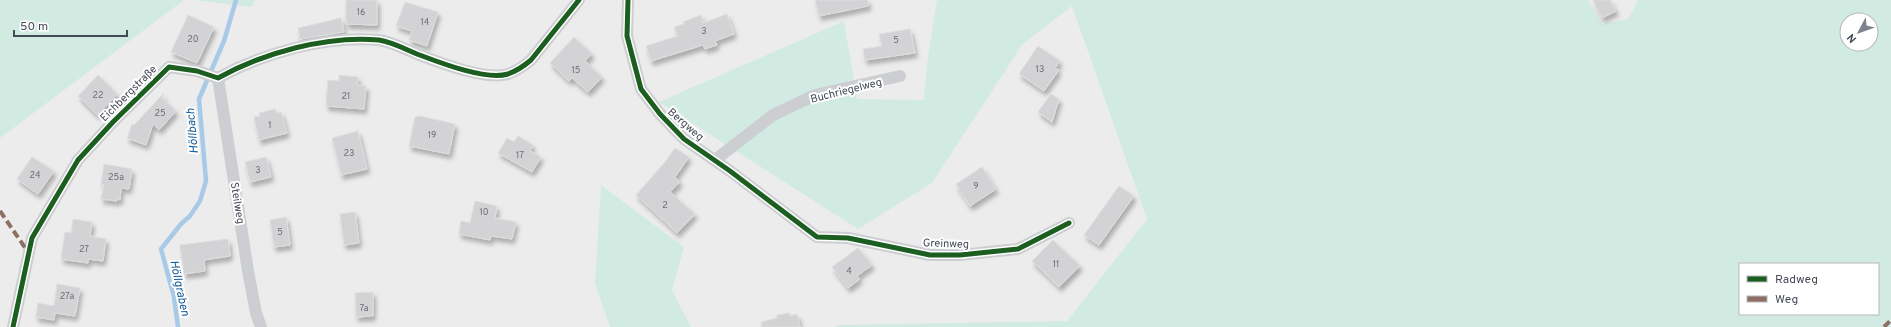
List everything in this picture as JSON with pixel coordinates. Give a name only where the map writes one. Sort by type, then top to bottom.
[{"type":"street","points":[[216,78],[254,60],[291,49],[322,43],[355,40],[380,40],[400,46],[439,63],[475,73],[507,75],[531,60],[579,0]]},
{"type":"street","name":"Bergweg","points":[[628,0],[627,36],[641,89],[660,114],[684,139],[715,160],[817,236]]},
{"type":"street","name":"Eichbergstraße","points":[[13,327],[32,238],[78,160],[113,122],[169,67],[196,71],[216,78]]},
{"type":"street","name":"Buchriegelweg","points":[[715,160],[773,115],[815,95],[900,76]]},
{"type":"street","name":"Steilweg","points":[[216,78],[248,271],[256,313],[261,327]]},
{"type":"street","name":"Greinweg","points":[[817,236],[848,238],[930,254],[960,255],[1018,249],[1068,223]]},
{"type":"green space","points":[[0,0],[184,0],[0,138]]},
{"type":"green space","points":[[194,0],[256,0],[251,7]]},
{"type":"green space","points":[[937,0],[1588,0],[1602,24],[1628,19],[1638,0],[1891,0],[1891,327],[836,327],[837,325],[1067,321],[1147,219],[1072,6],[1022,45],[932,183],[858,229],[659,102],[844,21],[857,99],[924,100],[927,63]]},
{"type":"green space","points":[[601,185],[684,247],[672,290],[691,327],[610,327],[595,283]]},
{"type":"building","points":[[346,0],[377,0],[377,25],[346,24]]},
{"type":"building","points":[[815,0],[868,0],[868,6],[819,16]]},
{"type":"building","points":[[1593,0],[1610,0],[1616,11],[1602,18]]},
{"type":"building","points":[[405,2],[438,12],[427,46],[409,40],[412,31],[396,26]]},
{"type":"building","points":[[727,14],[734,34],[715,41],[717,45],[705,49],[703,45],[651,61],[646,46],[678,36],[674,27],[684,24],[683,22],[701,15],[703,23]]},
{"type":"building","points":[[188,15],[214,27],[197,63],[171,52]]},
{"type":"building","points":[[341,18],[344,32],[300,39],[298,28]]},
{"type":"building","points":[[910,29],[915,53],[865,60],[863,49],[882,46],[879,34]]},
{"type":"building","points":[[574,37],[592,54],[585,61],[602,77],[588,92],[572,78],[569,81],[550,63]]},
{"type":"building","points":[[1038,46],[1060,61],[1055,68],[1059,70],[1044,91],[1019,74]]},
{"type":"building","points":[[98,75],[117,94],[97,115],[78,96]]},
{"type":"building","points":[[339,75],[358,77],[357,85],[366,86],[364,109],[326,106],[328,80],[339,81]]},
{"type":"building","points":[[164,93],[162,98],[176,111],[159,130],[153,124],[146,145],[127,138],[132,124],[134,125]]},
{"type":"building","points":[[1051,94],[1059,99],[1052,122],[1038,112]]},
{"type":"building","points":[[275,109],[276,113],[281,112],[287,133],[259,140],[254,117],[260,116],[259,113]]},
{"type":"building","points":[[420,116],[455,124],[449,154],[409,146],[415,117]]},
{"type":"building","points":[[358,131],[367,169],[341,175],[332,138]]},
{"type":"building","points":[[518,136],[533,145],[530,151],[541,157],[532,172],[498,153],[507,138],[514,142]]},
{"type":"building","points":[[675,148],[689,157],[675,177],[680,182],[670,192],[695,214],[677,233],[636,195],[666,161]]},
{"type":"building","points":[[32,157],[54,171],[38,194],[17,179]]},
{"type":"building","points":[[266,157],[271,177],[250,182],[245,162]]},
{"type":"building","points":[[104,164],[132,169],[129,189],[121,188],[120,200],[101,199],[104,185],[101,184]]},
{"type":"building","points":[[982,167],[996,189],[970,206],[956,184]]},
{"type":"building","points":[[1119,186],[1134,196],[1099,245],[1084,235]]},
{"type":"building","points":[[475,201],[497,206],[495,218],[516,222],[512,239],[491,236],[490,240],[459,234],[461,221],[470,223]]},
{"type":"building","points":[[355,212],[359,243],[344,245],[340,214]]},
{"type":"building","points":[[286,217],[290,245],[274,247],[270,220]]},
{"type":"building","points":[[73,219],[92,222],[90,236],[106,239],[103,261],[88,259],[88,263],[61,259],[65,232],[71,233]]},
{"type":"building","points":[[228,239],[230,256],[204,260],[205,271],[184,274],[180,245]]},
{"type":"building","points":[[1053,240],[1080,266],[1059,287],[1032,261]]},
{"type":"building","points":[[858,248],[872,265],[857,276],[860,279],[848,288],[832,267]]},
{"type":"building","points":[[57,284],[80,288],[75,316],[55,313],[54,320],[36,317],[38,303],[54,306]]},
{"type":"building","points":[[373,292],[373,316],[356,317],[355,293]]},
{"type":"building","points":[[789,313],[790,316],[797,314],[800,327],[762,327],[761,322],[777,318],[777,315]]},
{"type":"waterway","name":"Höllbach","points":[[178,327],[174,297],[161,249],[181,224],[190,216],[200,201],[206,181],[199,99],[224,41],[236,0]]},
{"type":"marked path","points":[[0,211],[28,252]]},
{"type":"marked path","points":[[1884,327],[1891,320]]},
{"type":"cycle path","points":[[13,327],[32,238],[78,160],[113,122],[169,67],[197,71],[218,78],[255,61],[296,48],[317,43],[359,39],[389,42],[462,70],[487,75],[508,74],[531,60],[579,0]]},
{"type":"cycle path","points":[[628,0],[627,36],[641,89],[660,114],[684,139],[730,171],[817,237],[848,238],[930,255],[960,255],[1018,249],[1069,223]]},
{"type":"water label","name":"Höllgraben","points":[[180,288]]}]
